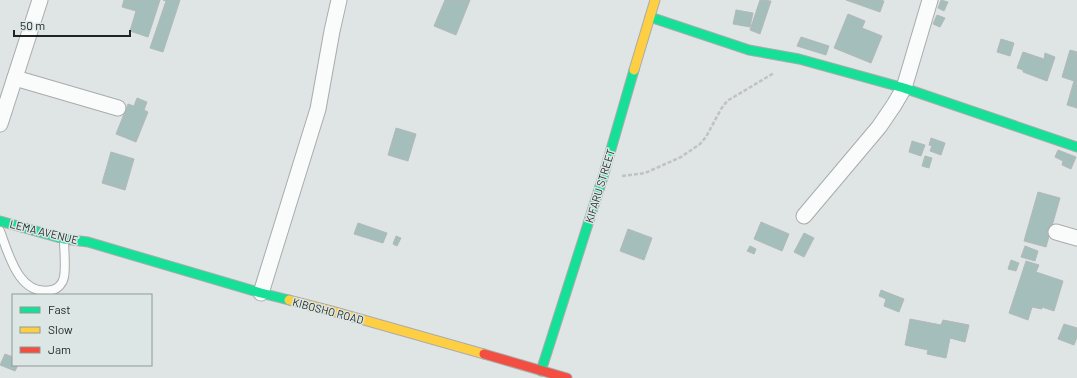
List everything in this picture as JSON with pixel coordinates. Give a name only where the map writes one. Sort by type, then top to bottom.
[{"type":"street","points":[[0,124],[40,0]]},
{"type":"street","points":[[261,293],[318,109],[339,0]]},
{"type":"street","name":"KIFARU STREET","points":[[541,371],[603,177],[655,0]]},
{"type":"street","points":[[804,216],[879,127],[904,88],[930,0]]},
{"type":"street","points":[[650,17],[749,50],[799,59],[904,88],[1077,147]]},
{"type":"street","points":[[15,78],[118,108]]},
{"type":"street","name":"LEMA AVENUE","points":[[0,221],[64,239],[88,242]]},
{"type":"street","points":[[1056,232],[1077,238]]},
{"type":"street","name":"KIBOSHO ROAD","points":[[88,242],[261,293],[332,311],[567,378]]},
{"type":"lane","points":[[0,231],[13,266],[24,283],[39,291],[54,290],[60,286],[64,278],[64,239]]},
{"type":"path","points":[[603,177],[628,176],[645,173],[681,157],[700,144],[706,137],[720,109],[727,101],[778,71]]},
{"type":"building","points":[[124,0],[160,0],[148,37],[130,31],[136,11],[122,7]]},
{"type":"building","points":[[163,0],[180,0],[163,52],[150,48],[166,1]]},
{"type":"building","points":[[445,0],[470,0],[456,35],[434,26]]},
{"type":"building","points":[[760,0],[771,1],[760,34],[750,30]]},
{"type":"building","points":[[846,0],[880,0],[884,1],[880,12]]},
{"type":"building","points":[[941,0],[948,2],[944,11],[938,8]]},
{"type":"building","points":[[736,10],[753,13],[750,27],[733,24]]},
{"type":"building","points":[[848,14],[865,21],[862,28],[882,36],[871,63],[834,48]]},
{"type":"building","points":[[937,15],[945,18],[940,27],[933,24]]},
{"type":"building","points":[[801,37],[829,46],[826,55],[797,46]]},
{"type":"building","points":[[1001,39],[1014,43],[1010,56],[997,52]]},
{"type":"building","points":[[1070,50],[1077,52],[1077,108],[1067,105],[1074,81],[1062,77]]},
{"type":"building","points":[[1023,52],[1044,59],[1045,53],[1055,57],[1047,81],[1023,72],[1023,70],[1017,68]]},
{"type":"building","points":[[137,98],[147,102],[144,110],[148,112],[136,142],[116,134],[128,104],[134,106]]},
{"type":"building","points":[[396,128],[416,134],[408,161],[388,155]]},
{"type":"building","points":[[931,138],[945,143],[941,155],[930,151],[932,146],[929,145]]},
{"type":"building","points":[[912,141],[925,145],[921,156],[909,152]]},
{"type":"building","points":[[1058,150],[1076,157],[1071,169],[1062,165],[1063,161],[1055,157]]},
{"type":"building","points":[[111,152],[134,159],[125,190],[102,183]]},
{"type":"building","points":[[925,156],[932,158],[929,168],[922,166]]},
{"type":"building","points":[[1038,192],[1060,198],[1046,247],[1024,241]]},
{"type":"building","points":[[761,222],[789,234],[782,251],[754,239]]},
{"type":"building","points":[[358,223],[387,233],[383,243],[354,234]]},
{"type":"building","points":[[628,229],[652,238],[644,260],[620,251]]},
{"type":"building","points":[[804,233],[814,238],[804,257],[794,252]]},
{"type":"building","points":[[396,236],[401,238],[397,246],[393,244]]},
{"type":"building","points":[[750,246],[756,249],[754,254],[747,251]]},
{"type":"building","points":[[1025,246],[1038,251],[1035,261],[1021,257]]},
{"type":"building","points":[[1011,260],[1019,263],[1016,271],[1008,269]]},
{"type":"building","points":[[1026,261],[1039,265],[1036,272],[1063,281],[1054,311],[1042,307],[1042,309],[1032,307],[1028,320],[1009,313]]},
{"type":"building","points":[[881,290],[904,299],[899,312],[884,306],[886,299],[879,296]]},
{"type":"building","points":[[910,319],[941,325],[943,320],[969,325],[965,342],[950,338],[946,358],[927,354],[928,350],[905,345]]},
{"type":"building","points":[[1064,324],[1077,328],[1077,337],[1074,345],[1058,339]]},
{"type":"building","points":[[5,354],[12,357],[12,366],[18,366],[15,371],[0,365]]},
{"type":"traffic: fast","points":[[650,17],[749,50],[799,59],[904,88],[1077,147]]},
{"type":"traffic: fast","points":[[541,371],[603,177],[634,70]]},
{"type":"traffic: fast","points":[[0,221],[64,239],[88,242],[289,300]]},
{"type":"traffic: slow","points":[[634,70],[655,0]]},
{"type":"traffic: slow","points":[[289,300],[484,354]]},
{"type":"traffic: jam","points":[[484,354],[567,378]]}]
